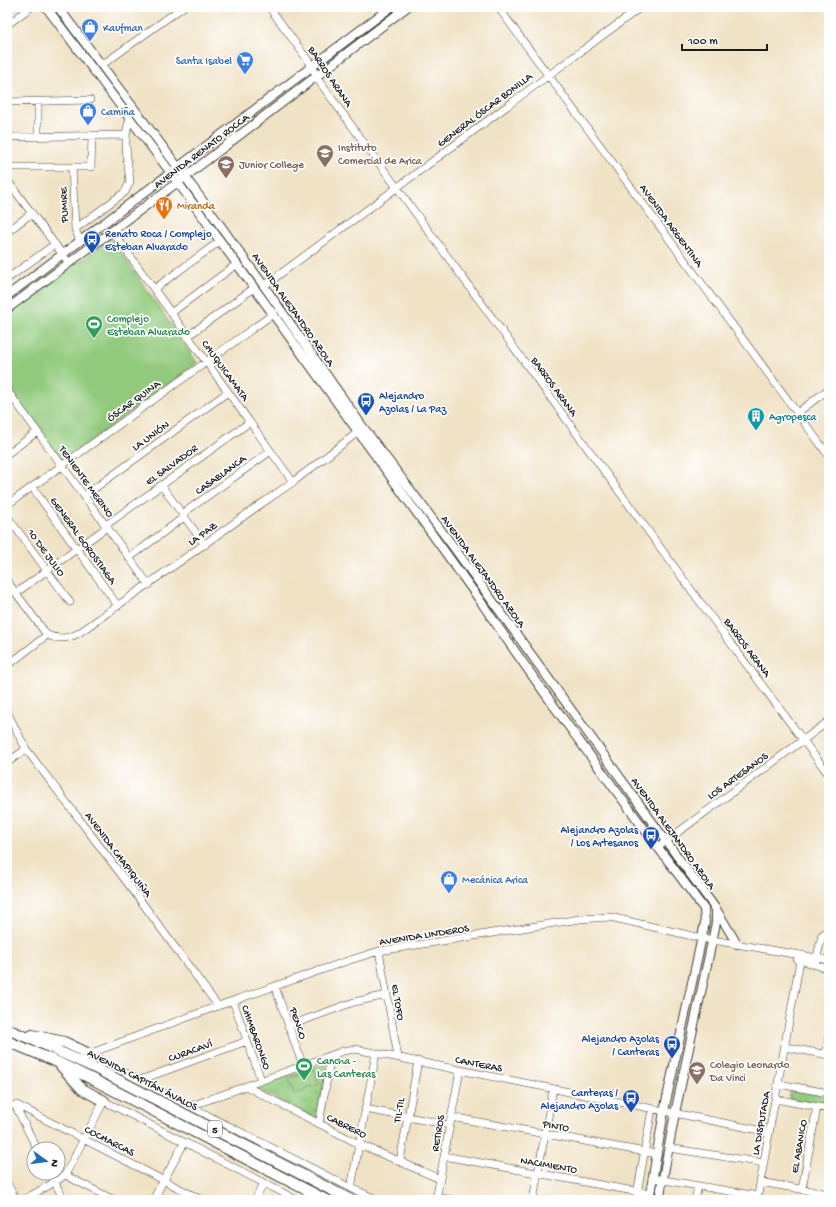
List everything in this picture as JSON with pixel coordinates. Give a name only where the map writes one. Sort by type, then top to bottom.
[{"type":"highway","points":[[8,1030],[64,1042],[89,1054]]},
{"type":"highway","name":"AVENIDA CAPITÁN ÁVALOS","points":[[8,1030],[78,1060],[351,1200]]},
{"type":"highway","name":"5","points":[[7,1041],[55,1061],[326,1200]]},
{"type":"highway","points":[[55,1061],[78,1060]]},
{"type":"highway","points":[[55,1061],[82,1089],[104,1101]]},
{"type":"main road","name":"AVENIDA ALEJANDRO AZOLA","points":[[46,7],[178,182],[273,314],[360,429],[452,545],[716,909],[737,944]]},
{"type":"main road","name":"AVENIDA ALEJANDRO AZOLA","points":[[58,7],[179,168],[264,286],[360,429],[537,683],[704,909],[705,918],[702,938],[664,1111],[649,1197]]},
{"type":"main road","name":"AVENIDA RENATO ROCCA","points":[[7,296],[391,7]]},
{"type":"main road","name":"AVENIDA RENATO ROCCA","points":[[7,309],[185,177],[407,7]]},
{"type":"main road","points":[[659,1200],[675,1113],[716,923],[716,909]]},
{"type":"street","points":[[7,25],[31,7]]},
{"type":"street","points":[[102,65],[183,7]]},
{"type":"street","name":"BARROS ARANA","points":[[269,7],[312,67],[316,77],[396,188],[829,775]]},
{"type":"street","name":"AVENIDA ARGENTINA","points":[[498,7],[829,456]]},
{"type":"street","name":"GENERAL ÓSCAR BONILLA","points":[[264,286],[641,7]]},
{"type":"street","points":[[7,102],[90,100]]},
{"type":"street","points":[[38,102],[38,136]]},
{"type":"street","points":[[75,229],[125,192],[128,188],[130,182],[126,135],[130,119]]},
{"type":"street","points":[[7,137],[126,135]]},
{"type":"street","points":[[7,168],[91,167],[92,136]]},
{"type":"street","name":"PUMIRE","points":[[72,167],[75,229],[80,241]]},
{"type":"street","points":[[7,180],[69,263]]},
{"type":"street","points":[[7,232],[32,213]]},
{"type":"street","name":"CHUQUICAMATA","points":[[112,231],[293,482]]},
{"type":"street","points":[[154,289],[220,241]]},
{"type":"street","points":[[7,279],[54,244]]},
{"type":"street","points":[[171,313],[237,264]]},
{"type":"street","points":[[188,336],[254,288]]},
{"type":"street","name":"ÓSCAR QUINA","points":[[7,505],[273,314]]},
{"type":"street","points":[[797,413],[829,389]]},
{"type":"street","name":"TENIENTE MERINO","points":[[7,390],[149,585]]},
{"type":"street","name":"LA UNIÓN","points":[[84,496],[228,392]]},
{"type":"street","name":"EL SALVADOR","points":[[16,593],[161,485],[250,422]]},
{"type":"street","name":"LA PAZ","points":[[47,635],[60,638],[75,636],[293,482],[360,429]]},
{"type":"street","points":[[7,454],[38,432]]},
{"type":"street","name":"CASABLANCA","points":[[129,558],[271,451]]},
{"type":"street","points":[[161,485],[205,545]]},
{"type":"street","name":"GENERAL GOROSTIAGA","points":[[32,487],[118,606]]},
{"type":"street","name":"10 DE JULIO","points":[[7,516],[70,602]]},
{"type":"street","points":[[7,581],[47,635],[8,663]]},
{"type":"street","name":"AVENIDA CHAPIQUIÑA","points":[[7,712],[26,749],[218,1006]]},
{"type":"street","name":"LOS ARTESANOS","points":[[658,847],[829,721]]},
{"type":"street","points":[[7,763],[26,749]]},
{"type":"street","name":"AVENIDA LINDEROS","points":[[78,1060],[89,1054],[218,1006],[379,951],[598,917],[617,918],[712,940],[787,952],[816,962],[829,969]]},
{"type":"street","points":[[816,962],[822,935],[829,930]]},
{"type":"street","name":"EL TOFO","points":[[379,951],[398,1057]]},
{"type":"street","name":"LA DISPUTADA","points":[[757,1198],[801,958]]},
{"type":"street","name":"AVENIDA LINDEROS","points":[[816,962],[829,960]]},
{"type":"street","name":"PENCO","points":[[275,987],[303,1066]]},
{"type":"street","points":[[288,1026],[354,1002],[387,995]]},
{"type":"street","name":"CHIMBARONGO","points":[[232,1001],[261,1080]]},
{"type":"street","points":[[785,1047],[827,1054],[829,1036]]},
{"type":"street","name":"CURACAVÍ","points":[[140,1080],[247,1041]]},
{"type":"street","name":"CANTERAS","points":[[191,1106],[343,1051],[355,1049],[769,1132]]},
{"type":"street","points":[[351,1188],[376,1053]]},
{"type":"street","name":"AVENIDA CAPITÁN ÁVALOS","points":[[89,1054],[351,1188],[378,1200]]},
{"type":"street","points":[[319,1124],[331,1056]]},
{"type":"street","name":"TIL-TIL","points":[[400,1162],[418,1062]]},
{"type":"street","name":"RETIROS","points":[[436,1198],[460,1070]]},
{"type":"street","points":[[778,1084],[829,1093]]},
{"type":"street","name":"CABRERO","points":[[246,1087],[359,1144],[440,1179]]},
{"type":"street","points":[[533,1200],[553,1089]]},
{"type":"street","points":[[775,1099],[829,1109]]},
{"type":"street","points":[[66,1173],[104,1101],[297,1200]]},
{"type":"street","name":"COCHARCAS","points":[[7,1105],[17,1105],[202,1200]]},
{"type":"street","points":[[15,1105],[33,1141]]},
{"type":"street","name":"EL ABANICO","points":[[802,1189],[817,1107]]},
{"type":"street","points":[[366,1109],[450,1124]]},
{"type":"street","points":[[636,1200],[652,1109]]},
{"type":"street","name":"PINTO","points":[[451,1117],[657,1154]]},
{"type":"street","points":[[153,1200],[184,1142]]},
{"type":"street","points":[[669,1148],[764,1163]]},
{"type":"street","name":"NACIMIENTO","points":[[444,1156],[637,1192],[649,1197]]},
{"type":"street","points":[[66,1176],[114,1200]]},
{"type":"street","points":[[652,1178],[757,1198]]},
{"type":"street","points":[[23,1200],[55,1182],[64,1200]]},
{"type":"street","points":[[760,1182],[829,1194]]},
{"type":"street","points":[[255,1200],[264,1183]]},
{"type":"street","points":[[7,1184],[16,1200]]},
{"type":"street","points":[[695,1200],[698,1186]]},
{"type":"street","points":[[436,1198],[452,1200]]},
{"type":"green space","name":"Complejo Esteban Alvarado","points":[[111,238],[197,363],[61,462],[7,386],[7,315]]},
{"type":"green space","points":[[327,1062],[318,1120],[255,1088]]},
{"type":"green space","name":"Cancha - Las Canteras","points":[[314,1069],[319,1084],[294,1094],[289,1079]]},
{"type":"green space","points":[[793,1090],[829,1096],[829,1107],[790,1100],[790,1092]]},
{"type":"place","name":"Kaufman","points":[[90,42]]},
{"type":"place","name":"Santa Isabel","points":[[245,75]]},
{"type":"place","name":"Camiña","points":[[88,126]]},
{"type":"place","name":"Instituto Comercial de Arica","points":[[325,168]]},
{"type":"place","name":"Junior College","points":[[226,179]]},
{"type":"place","name":"Miranda","points":[[164,220]]},
{"type":"place","name":"Renato Roca / Complejo Esteban Alvarado","points":[[92,254]]},
{"type":"place","name":"Complejo Esteban Alvarado","points":[[94,339]]},
{"type":"place","name":"Alejandro Azolas / La Paz","points":[[366,416]]},
{"type":"place","name":"Agropesca","points":[[756,431]]},
{"type":"place","name":"Alejandro Azolas / Los Artesanos","points":[[651,850]]},
{"type":"place","name":"Mecánica Arica","points":[[449,894]]},
{"type":"place","name":"Alejandro Azolas / Canteras","points":[[672,1059]]},
{"type":"place","name":"Cancha - Las Canteras","points":[[304,1081]]},
{"type":"place","name":"Colegio Leonardo Da Vinci","points":[[697,1085]]},
{"type":"place","name":"Canteras / Alejandro Azolas","points":[[631,1113]]}]
